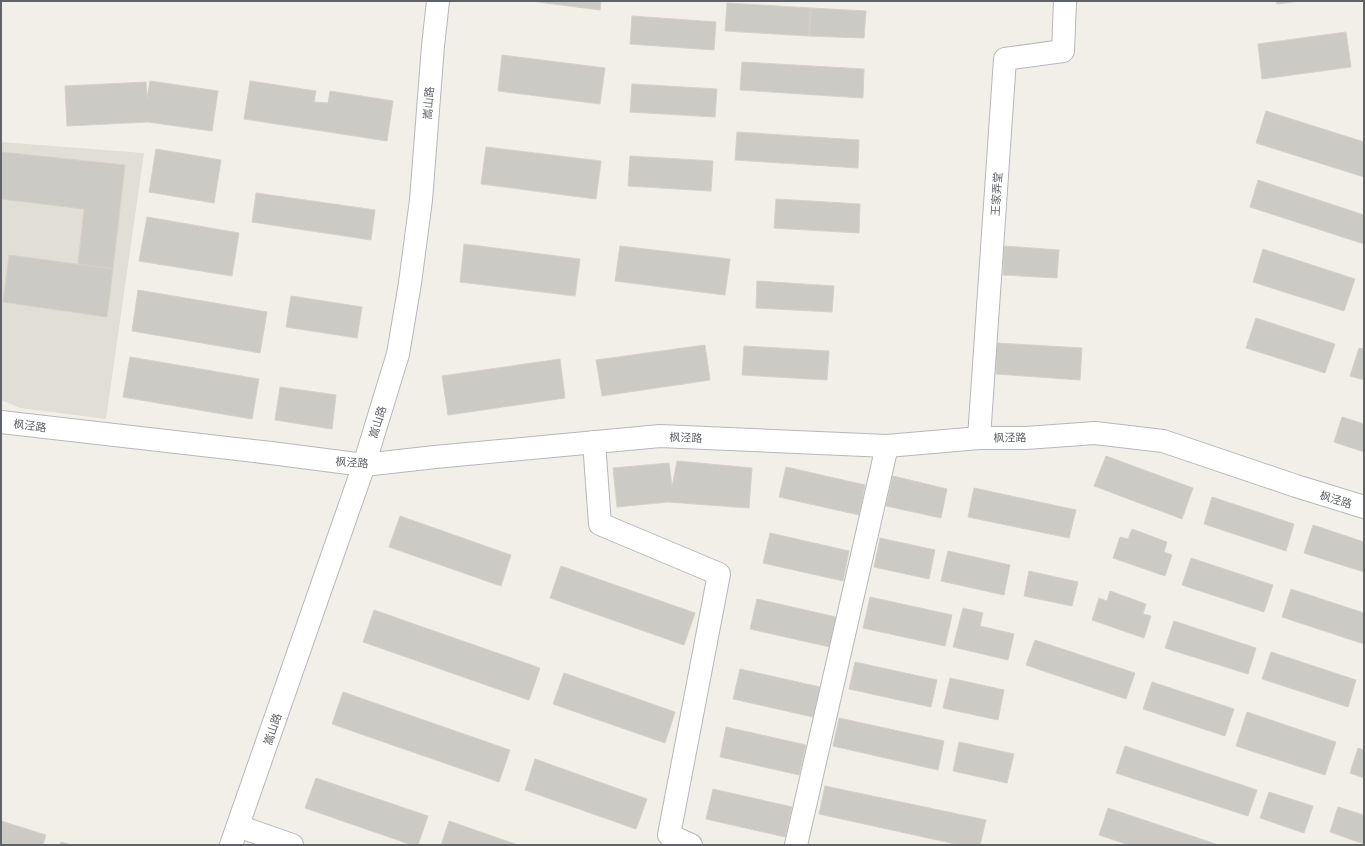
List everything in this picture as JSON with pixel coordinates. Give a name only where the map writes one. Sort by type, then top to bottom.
[{"type":"street","name":"嵩山路","points":[[235,836],[364,465],[398,354],[410,283],[421,200],[432,46],[438,1]]},
{"type":"street","name":"王家弄堂","points":[[979,438],[1005,59],[1063,52],[1065,1]]},
{"type":"street","name":"枫泾路","points":[[1,422],[364,465],[660,436],[887,446],[979,438],[1026,438],[1095,433],[1163,441],[1296,486],[1364,507]]},
{"type":"street","points":[[594,442],[600,524],[719,574],[669,835],[692,845]]},
{"type":"street","points":[[796,845],[887,446]]},
{"type":"street","points":[[235,836],[292,845]]},
{"type":"shaded area","points":[[1,142],[144,153],[106,419],[20,408],[1,400]]},
{"type":"building","points":[[530,1],[601,1],[600,10]]},
{"type":"building","points":[[1276,1],[1301,1],[1277,4]]},
{"type":"building","points":[[727,3],[811,8],[809,36],[725,31]]},
{"type":"building","points":[[811,8],[866,11],[864,38],[809,36]]},
{"type":"building","points":[[632,16],[716,22],[714,50],[630,44]]},
{"type":"building","points":[[1346,32],[1351,67],[1262,79],[1258,44]]},
{"type":"building","points":[[502,55],[605,68],[600,104],[498,91]]},
{"type":"building","points":[[742,62],[864,69],[863,98],[740,90]]},
{"type":"building","points":[[150,81],[218,91],[212,131],[148,122],[67,126],[65,86],[146,82],[147,98]]},
{"type":"building","points":[[250,81],[316,91],[314,102],[328,103],[330,91],[393,101],[387,141],[244,119]]},
{"type":"building","points":[[632,84],[717,89],[715,117],[630,112]]},
{"type":"building","points":[[1266,111],[1364,142],[1364,177],[1256,143]]},
{"type":"building","points":[[737,132],[859,140],[858,168],[735,160]]},
{"type":"building","points":[[486,147],[601,161],[596,199],[481,184]]},
{"type":"building","points":[[156,149],[221,160],[214,203],[149,192]]},
{"type":"building","points":[[1,152],[125,165],[113,269],[78,264],[84,209],[1,199]]},
{"type":"building","points":[[630,156],[713,161],[711,191],[628,186]]},
{"type":"building","points":[[1258,180],[1364,215],[1364,244],[1250,207]]},
{"type":"building","points":[[256,193],[375,210],[371,240],[252,222]]},
{"type":"building","points":[[776,199],[860,204],[859,233],[774,228]]},
{"type":"building","points":[[147,217],[239,233],[232,276],[139,261]]},
{"type":"building","points":[[464,244],[580,259],[575,296],[460,282]]},
{"type":"building","points":[[620,246],[730,259],[725,295],[615,281]]},
{"type":"building","points":[[1004,246],[1059,250],[1057,278],[1003,275]]},
{"type":"building","points":[[1263,249],[1355,279],[1344,311],[1253,282]]},
{"type":"building","points":[[9,255],[113,269],[107,317],[3,302]]},
{"type":"building","points":[[757,281],[834,286],[832,312],[756,308]]},
{"type":"building","points":[[138,290],[267,312],[260,353],[132,331]]},
{"type":"building","points":[[291,296],[362,307],[357,338],[286,327]]},
{"type":"building","points":[[1256,318],[1335,344],[1325,373],[1246,348]]},
{"type":"building","points":[[997,343],[1082,348],[1080,380],[996,374]]},
{"type":"building","points":[[705,345],[710,380],[602,396],[596,360]]},
{"type":"building","points":[[744,346],[829,351],[827,380],[742,375]]},
{"type":"building","points":[[1359,348],[1364,349],[1364,380],[1350,376]]},
{"type":"building","points":[[130,357],[259,379],[252,419],[123,397]]},
{"type":"building","points":[[560,359],[565,398],[448,415],[442,376]]},
{"type":"building","points":[[280,387],[336,395],[332,429],[275,420]]},
{"type":"building","points":[[1342,417],[1364,424],[1364,452],[1334,442]]},
{"type":"building","points":[[1106,456],[1193,488],[1182,519],[1094,486]]},
{"type":"building","points":[[677,461],[752,468],[749,508],[668,502],[617,507],[613,468],[669,463],[672,487]]},
{"type":"building","points":[[786,467],[865,485],[859,515],[779,497]]},
{"type":"building","points":[[893,476],[947,489],[941,518],[886,506]]},
{"type":"building","points":[[974,488],[1076,510],[1069,538],[968,517]]},
{"type":"building","points":[[1212,497],[1294,524],[1286,551],[1204,524]]},
{"type":"building","points":[[400,516],[511,555],[501,586],[389,547]]},
{"type":"building","points":[[1313,525],[1364,542],[1364,572],[1304,553]]},
{"type":"building","points":[[1132,529],[1167,542],[1164,552],[1172,555],[1165,576],[1113,558],[1120,537],[1128,539]]},
{"type":"building","points":[[770,533],[849,551],[843,581],[763,563]]},
{"type":"building","points":[[880,538],[935,550],[929,579],[874,567]]},
{"type":"building","points":[[948,551],[1010,565],[1004,595],[941,581]]},
{"type":"building","points":[[1191,558],[1273,585],[1264,612],[1182,585]]},
{"type":"building","points":[[561,566],[695,613],[684,645],[550,598]]},
{"type":"building","points":[[1029,571],[1078,582],[1072,606],[1024,596]]},
{"type":"building","points":[[1291,589],[1364,613],[1364,644],[1282,617]]},
{"type":"building","points":[[1110,591],[1146,604],[1143,614],[1151,616],[1144,638],[1092,620],[1099,598],[1107,601]]},
{"type":"building","points":[[870,597],[952,615],[945,646],[863,628]]},
{"type":"building","points":[[757,599],[836,617],[830,647],[750,629]]},
{"type":"building","points":[[963,608],[983,613],[980,626],[1014,634],[1008,660],[953,647]]},
{"type":"building","points":[[374,610],[540,668],[529,700],[363,642]]},
{"type":"building","points":[[1174,621],[1256,648],[1248,674],[1165,648]]},
{"type":"building","points":[[1035,640],[1135,673],[1126,699],[1026,665]]},
{"type":"building","points":[[1271,652],[1356,680],[1348,707],[1262,679]]},
{"type":"building","points":[[855,662],[937,680],[931,707],[849,689]]},
{"type":"building","points":[[740,669],[820,687],[813,717],[733,699]]},
{"type":"building","points":[[564,673],[675,712],[665,743],[553,704]]},
{"type":"building","points":[[950,678],[1004,690],[998,720],[943,708]]},
{"type":"building","points":[[1152,682],[1234,709],[1225,736],[1143,709]]},
{"type":"building","points":[[343,692],[510,750],[499,782],[332,724]]},
{"type":"building","points":[[1247,712],[1336,742],[1325,775],[1236,746]]},
{"type":"building","points":[[839,718],[944,741],[938,770],[833,746]]},
{"type":"building","points":[[726,727],[806,745],[799,775],[720,757]]},
{"type":"building","points":[[959,742],[1014,754],[1007,783],[953,771]]},
{"type":"building","points":[[1125,746],[1257,790],[1248,816],[1116,773]]},
{"type":"building","points":[[1358,748],[1364,750],[1364,778],[1350,773]]},
{"type":"building","points":[[535,759],[647,799],[636,829],[525,790]]},
{"type":"building","points":[[316,778],[428,816],[418,845],[412,845],[305,808]]},
{"type":"building","points":[[825,786],[986,820],[980,845],[960,845],[819,814]]},
{"type":"building","points":[[713,789],[792,807],[785,837],[706,819]]},
{"type":"building","points":[[1269,792],[1313,806],[1304,833],[1260,818]]},
{"type":"building","points":[[1338,807],[1364,815],[1364,844],[1330,832]]},
{"type":"building","points":[[1108,808],[1219,845],[1129,845],[1099,835]]},
{"type":"building","points":[[1,821],[46,835],[43,845],[1,845]]},
{"type":"building","points":[[449,821],[518,845],[441,845]]},
{"type":"building","points":[[61,842],[72,845],[60,845]]}]
